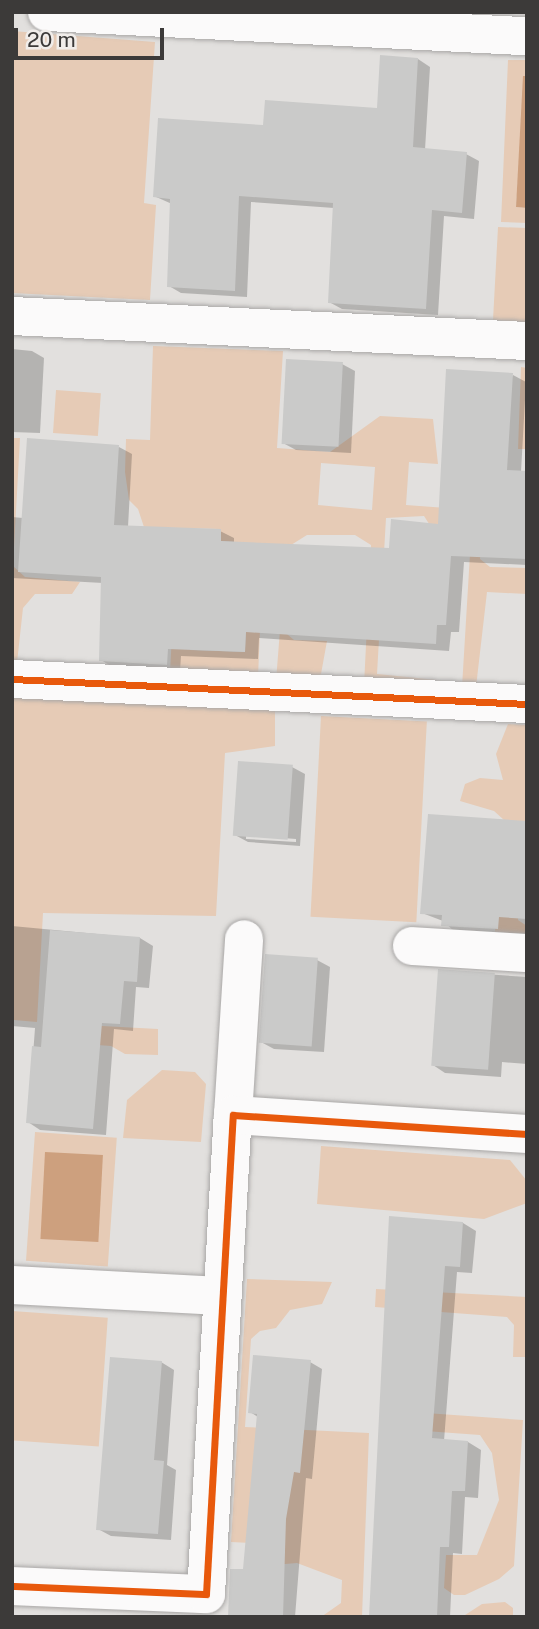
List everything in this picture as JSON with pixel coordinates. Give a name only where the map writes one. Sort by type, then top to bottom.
[{"type":"street","points":[[47,12],[527,36]]},
{"type":"street","points":[[12,316],[527,341]]},
{"type":"street","points":[[12,679],[527,704]]},
{"type":"street","points":[[12,1586],[206,1605],[221,1296],[244,939]]},
{"type":"street","points":[[412,946],[527,953]]},
{"type":"street","points":[[233,1115],[527,1134]]},
{"type":"street","points":[[12,1285],[221,1296]]},
{"type":"shaded area","points":[[12,31],[155,42],[144,203],[156,205],[150,300],[12,293]]},
{"type":"shaded area","points":[[508,60],[527,60],[516,207],[527,208],[527,223],[501,222]]},
{"type":"shaded area","points":[[523,76],[527,76],[527,208],[516,207]]},
{"type":"shaded area","points":[[498,227],[527,228],[527,322],[493,320]]},
{"type":"shaded area","points":[[153,346],[283,351],[277,448],[330,452],[380,416],[433,419],[438,464],[409,462],[406,505],[460,509],[487,468],[480,559],[490,567],[527,568],[527,594],[487,592],[476,687],[462,687],[470,554],[435,533],[424,516],[386,518],[377,674],[437,680],[364,685],[371,545],[355,535],[307,535],[291,545],[287,634],[294,640],[327,641],[321,674],[306,685],[276,681],[280,630],[260,630],[258,677],[170,673],[173,614],[138,509],[129,500],[125,472],[126,439],[150,440]],"holes":[[[321,463],[375,467],[372,510],[318,505]],[[183,528],[220,529],[221,541],[249,543],[245,652],[190,650]]]},
{"type":"shaded area","points":[[521,367],[527,368],[527,449],[518,449]]},
{"type":"shaded area","points":[[56,390],[101,393],[98,436],[53,433]]},
{"type":"shaded area","points":[[12,438],[20,438],[13,566],[25,577],[80,582],[72,594],[35,594],[23,608],[16,672],[12,672]]},
{"type":"shaded area","points":[[12,695],[275,709],[275,746],[225,753],[216,916],[43,913],[37,1022],[14,1020],[12,1043]]},
{"type":"shaded area","points":[[321,716],[427,722],[416,922],[310,917]]},
{"type":"shaded area","points":[[508,724],[527,725],[527,814],[518,920],[527,926],[527,934],[495,932],[504,820],[494,811],[460,801],[465,784],[480,778],[503,780],[496,754]]},
{"type":"shaded area","points":[[46,1023],[158,1029],[158,1055],[125,1054],[111,1046],[42,1041]]},
{"type":"shaded area","points":[[162,1070],[195,1072],[206,1084],[201,1142],[123,1138],[127,1100]]},
{"type":"shaded area","points":[[35,1132],[117,1138],[108,1266],[26,1261]]},
{"type":"shaded area","points":[[321,1146],[510,1160],[527,1181],[527,1203],[484,1219],[317,1204]]},
{"type":"shaded area","points":[[45,1152],[103,1155],[98,1242],[40,1239]]},
{"type":"shaded area","points":[[247,1279],[332,1282],[322,1304],[290,1310],[276,1328],[260,1331],[251,1339],[245,1427],[369,1433],[362,1617],[321,1617],[341,1603],[342,1580],[297,1563],[274,1565],[275,1544],[231,1542]]},
{"type":"shaded area","points":[[376,1289],[527,1297],[526,1357],[513,1357],[514,1325],[507,1317],[375,1307]]},
{"type":"shaded area","points":[[12,1311],[108,1318],[99,1446],[12,1440]]},
{"type":"shaded area","points":[[426,1413],[523,1420],[514,1566],[499,1579],[465,1595],[454,1595],[444,1588],[446,1555],[477,1555],[499,1500],[492,1453],[480,1435],[425,1431]]},
{"type":"shaded area","points":[[505,1602],[513,1608],[513,1617],[462,1617],[482,1604]]},
{"type":"building","points":[[380,55],[418,58],[413,147],[467,152],[462,213],[432,210],[426,309],[328,303],[333,203],[239,196],[235,291],[167,287],[170,199],[153,197],[158,118],[263,125],[265,100],[377,108]]},
{"type":"building","points":[[286,359],[343,362],[338,447],[282,444]]},
{"type":"building","points":[[446,369],[513,373],[507,470],[527,471],[527,559],[451,556],[446,625],[437,625],[436,644],[246,632],[245,652],[168,649],[167,665],[99,661],[101,577],[18,572],[27,438],[119,445],[114,525],[221,529],[221,541],[389,548],[391,519],[438,524]]},
{"type":"building","points":[[238,761],[293,765],[288,840],[233,836]]},
{"type":"building","points":[[428,814],[527,821],[527,919],[499,917],[498,929],[441,926],[442,915],[420,914]]},
{"type":"building","points":[[50,930],[140,937],[137,982],[124,981],[120,1024],[102,1023],[93,1129],[26,1123],[32,1046],[41,1047]]},
{"type":"building","points":[[265,954],[318,958],[312,1046],[259,1043]]},
{"type":"building","points":[[438,969],[495,973],[488,1070],[431,1066]]},
{"type":"building","points":[[389,1216],[463,1222],[460,1267],[445,1266],[432,1438],[468,1441],[465,1491],[452,1491],[449,1547],[440,1547],[437,1617],[369,1617]]},
{"type":"building","points":[[253,1355],[311,1360],[300,1473],[294,1472],[286,1519],[283,1617],[228,1617],[230,1569],[243,1569],[257,1414],[248,1413]]},
{"type":"building","points":[[110,1357],[162,1361],[154,1460],[164,1461],[158,1534],[96,1530]]},
{"type":"cycle path","points":[[12,679],[527,704]]},
{"type":"cycle path","points":[[12,1586],[206,1594],[233,1115],[527,1134]]}]
